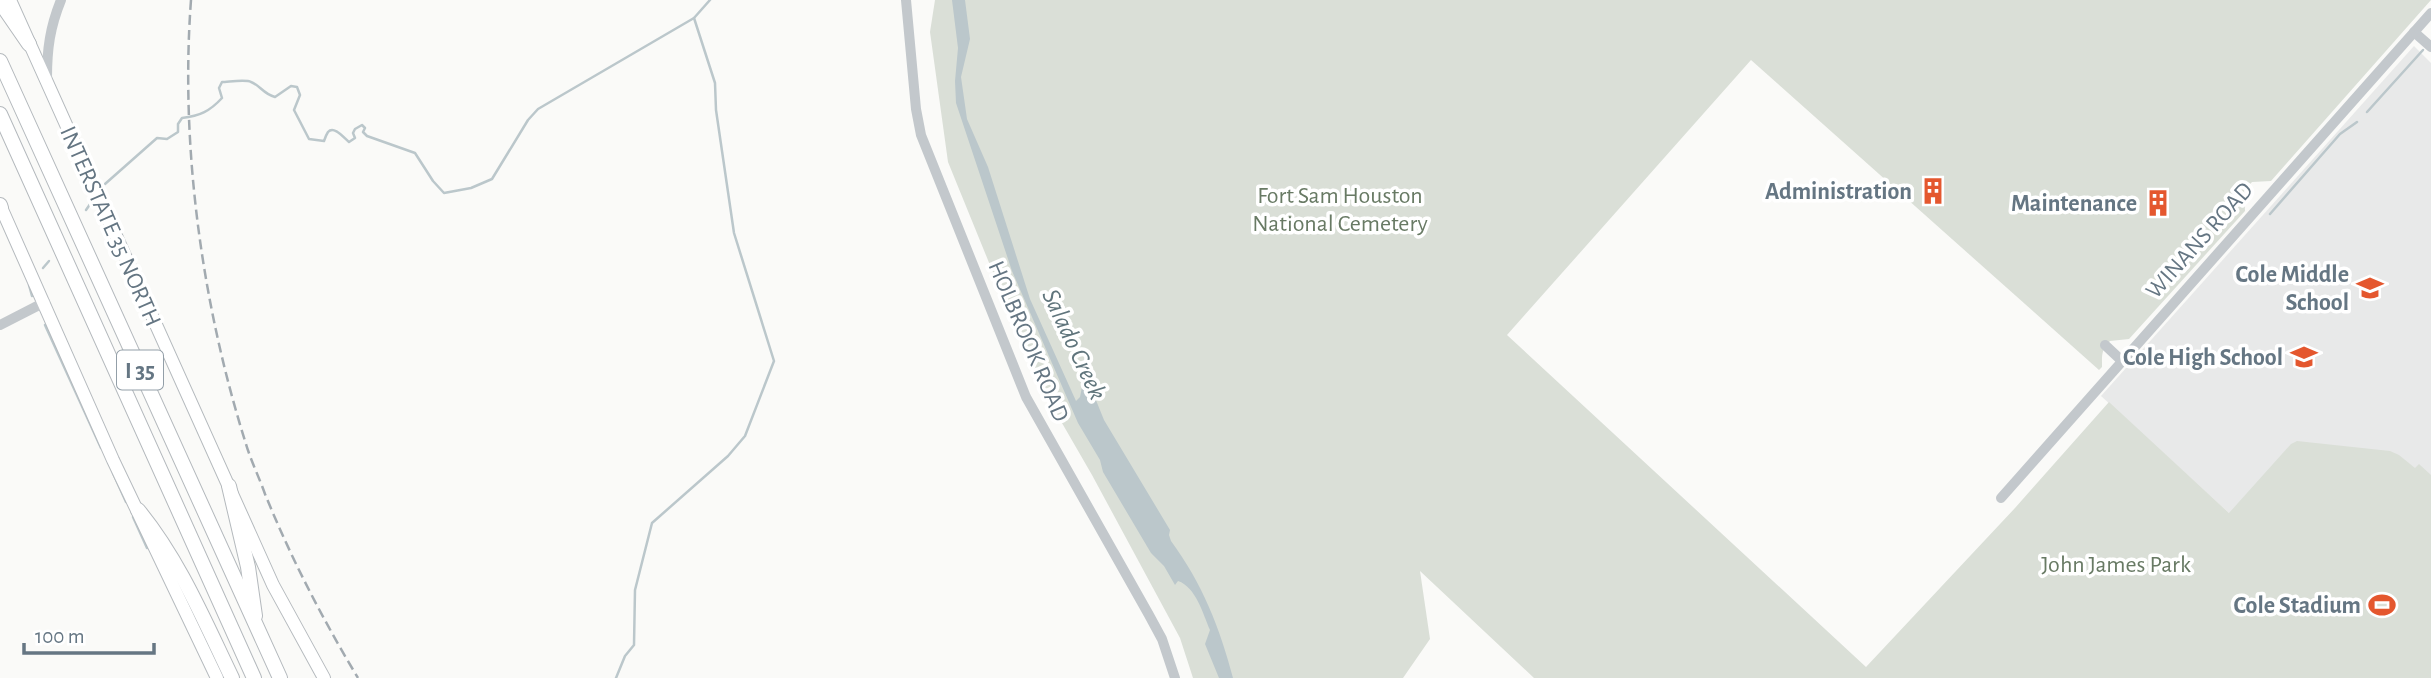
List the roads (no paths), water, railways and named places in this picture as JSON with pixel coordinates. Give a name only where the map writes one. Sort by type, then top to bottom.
[{"type":"highway","points":[[0,2],[29,44]]},
{"type":"highway","name":"I 35","points":[[0,61],[280,678]]},
{"type":"highway","name":"I 35","points":[[0,114],[254,678]]},
{"type":"highway","points":[[229,486],[248,568],[258,632]]},
{"type":"highway","points":[[138,510],[170,555],[232,678]]},
{"type":"main road","name":"INTERSTATE 35 NORTH","points":[[10,0],[272,585],[324,678]]},
{"type":"main road","points":[[0,206],[217,678]]},
{"type":"street","points":[[47,82],[48,39],[61,0]]},
{"type":"street","name":"HOLBROOK ROAD","points":[[906,0],[921,135],[1026,397],[1149,615],[1175,678]]},
{"type":"street","name":"WINANS ROAD","points":[[2001,498],[2431,13]]},
{"type":"street","points":[[2414,32],[2431,47]]},
{"type":"street","points":[[0,325],[45,302]]},
{"type":"street","points":[[2105,345],[2121,360]]},
{"type":"waterway","points":[[616,678],[625,656],[634,645],[635,590],[652,523],[728,456],[745,436],[774,361],[734,233],[716,110],[715,83],[694,18],[710,0]]},
{"type":"waterway","points":[[105,184],[157,138],[167,139],[178,132],[178,124],[182,118],[199,114],[213,106],[222,98],[219,88],[222,82],[249,81],[275,97],[291,86],[297,87],[300,95],[294,110],[309,139],[324,141],[328,132],[333,130],[349,142],[355,138],[355,129],[362,125],[367,136],[415,153],[444,193],[471,188],[492,179],[528,120],[538,109],[694,18]]},
{"type":"waterway","points":[[2367,112],[2423,50]]},
{"type":"waterway","points":[[2270,214],[2340,134],[2357,122]]},
{"type":"waterway","points":[[86,210],[93,200]]},
{"type":"waterway","points":[[43,268],[49,261]]},
{"type":"waterway","points":[[29,285],[32,296]]},
{"type":"waterway","points":[[45,325],[101,448]]},
{"type":"waterway","points":[[113,473],[126,502]]},
{"type":"waterway","points":[[133,517],[147,548]]},
{"type":"railway","points":[[191,0],[188,55],[192,168],[206,281],[217,337],[248,450],[275,518],[308,588],[358,678]]},
{"type":"place","name":"Administration","points":[[1933,191]]},
{"type":"place","name":"Maintenance","points":[[2158,203]]},
{"type":"place","name":"Cole Middle School","points":[[2370,288]]},
{"type":"place","name":"Cole High School","points":[[2304,357]]},
{"type":"place","name":"Cole Stadium","points":[[2382,605]]},
{"type":"park label","name":"Fort Sam Houston National Cemetery","points":[[1340,209]]},
{"type":"park label","name":"John James Park","points":[[2116,564]]},
{"type":"water label","name":"Salado Creek","points":[[1075,344]]}]
